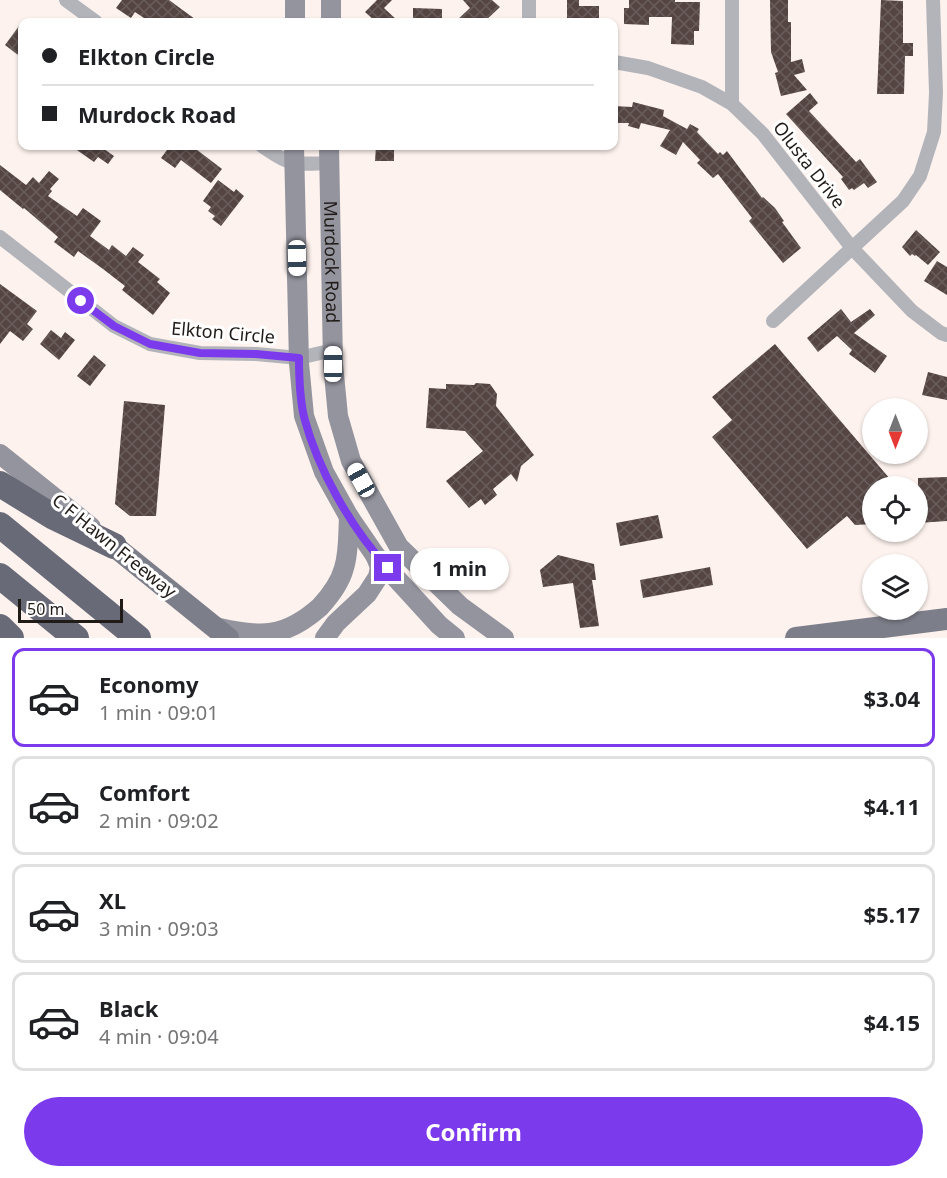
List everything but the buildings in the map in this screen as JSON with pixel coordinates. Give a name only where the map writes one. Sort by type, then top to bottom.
[{"type":"highway","points":[[0,484],[52,516],[114,546]]},
{"type":"highway","points":[[0,525],[138,638]]},
{"type":"highway","points":[[0,576],[76,638]]},
{"type":"highway","points":[[0,627],[11,638]]},
{"type":"main road","points":[[295,0],[295,18]]},
{"type":"main road","points":[[331,0],[331,18]]},
{"type":"main road","name":"Murdock Road","points":[[329,154],[333,350],[338,416],[351,461],[399,547],[460,606],[504,638]]},
{"type":"main road","name":"Murdock Road","points":[[294,155],[299,358],[304,416],[324,472],[349,517],[375,555],[455,638]]},
{"type":"main road","name":"C F Hawn Freeway","points":[[0,454],[220,632]]},
{"type":"main road","points":[[220,632],[254,637],[286,634],[298,627],[333,592],[339,581],[345,567],[349,517]]},
{"type":"main road","points":[[325,638],[336,623],[368,594],[378,577],[380,567],[375,555],[383,542],[382,519]]},
{"type":"main road","points":[[796,638],[947,619]]},
{"type":"street","points":[[66,0],[91,18]]},
{"type":"street","points":[[529,0],[529,18]]},
{"type":"street","points":[[732,0],[732,104]]},
{"type":"street","points":[[773,321],[903,201],[920,176],[934,132],[936,93],[933,0]]},
{"type":"street","name":"Olusta Drive","points":[[618,63],[648,68],[702,87],[732,104],[763,134],[852,248],[912,310],[941,333],[947,335]]},
{"type":"street","points":[[268,150],[284,161],[294,155],[329,154]]},
{"type":"street","name":"Elkton Circle","points":[[0,237],[114,326],[150,344],[200,353],[256,354],[299,358],[333,350]]},
{"type":"route","points":[[81,301],[114,326],[150,344],[200,353],[256,354],[299,358],[304,416],[324,472],[349,517],[375,555],[388,568]]}]
